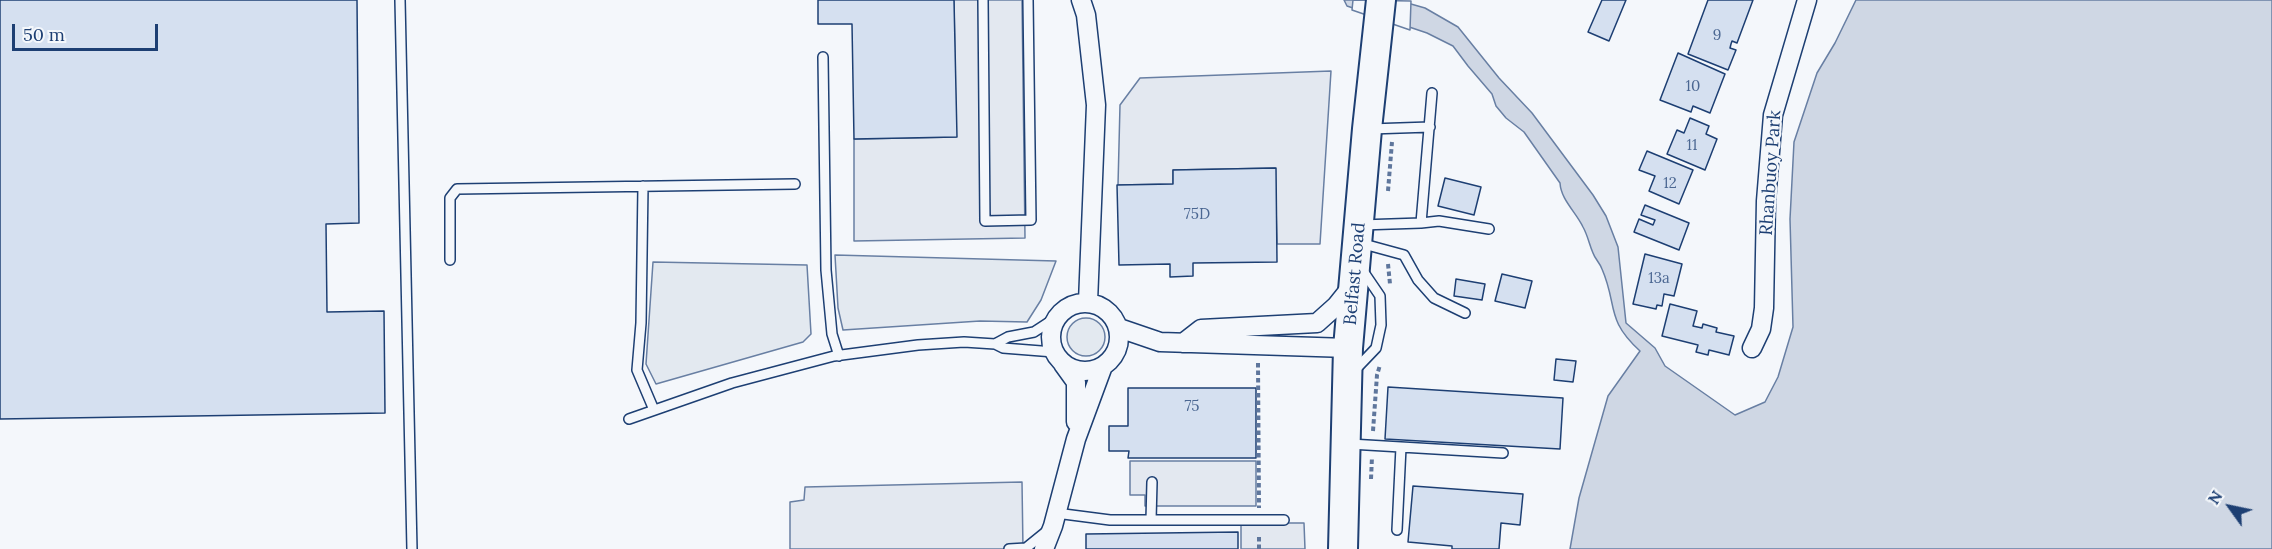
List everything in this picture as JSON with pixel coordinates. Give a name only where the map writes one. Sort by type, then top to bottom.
[{"type":"highway","name":"Belfast Road","points":[[1343,549],[1348,348],[1381,0]]},
{"type":"street","points":[[1081,0],[1086,15],[1096,105],[1088,302]]},
{"type":"street","name":"Rhanbuoy Park","points":[[1752,348],[1761,329],[1764,308],[1766,201],[1773,115],[1807,0]]},
{"type":"street","points":[[1183,343],[1202,330],[1317,323],[1336,306],[1357,253]]},
{"type":"street","points":[[1058,356],[1070,368],[1081,371],[1093,371],[1112,359],[1118,350],[1120,339],[1119,328],[1108,310],[1099,304],[1076,303],[1065,308],[1057,317],[1052,328],[1051,340],[1058,356],[1076,382],[1076,439]]},
{"type":"street","points":[[1119,328],[1160,342]]},
{"type":"street","points":[[1118,350],[1160,342],[1348,348]]},
{"type":"street","points":[[1032,549],[1054,520],[1076,439],[1103,366]]},
{"type":"lane","points":[[400,0],[412,549]]},
{"type":"lane","points":[[983,0],[985,220],[1031,220],[1028,0]]},
{"type":"lane","points":[[823,57],[826,270],[832,334],[838,356]]},
{"type":"lane","points":[[1421,223],[1432,93]]},
{"type":"lane","points":[[1367,129],[1430,127]]},
{"type":"lane","points":[[450,260],[450,198],[457,189],[795,184]]},
{"type":"lane","points":[[643,186],[641,324],[637,370],[654,410]]},
{"type":"lane","points":[[1357,253],[1421,223],[1439,221],[1489,229]]},
{"type":"lane","points":[[1357,253],[1404,255],[1418,280],[1434,298],[1465,313]]},
{"type":"lane","points":[[1348,377],[1376,348],[1381,325],[1380,296],[1357,253]]},
{"type":"lane","points":[[995,344],[1008,337],[1034,332],[1057,317]]},
{"type":"lane","points":[[628,419],[732,383],[838,356],[918,345],[964,342],[995,344],[1004,348],[1058,356]]},
{"type":"lane","points":[[1345,444],[1503,453]]},
{"type":"lane","points":[[1397,530],[1401,447]]},
{"type":"lane","points":[[1151,520],[1152,482]]},
{"type":"lane","points":[[1054,520],[1284,520]]},
{"type":"lane","points":[[1009,549],[1032,549]]},
{"type":"path","points":[[1258,344],[1259,520]]},
{"type":"shaded area","points":[[954,0],[1022,0],[1025,238],[854,241],[854,139],[956,137]]},
{"type":"shaded area","points":[[1344,0],[1397,0],[1425,8],[1458,27],[1499,78],[1532,113],[1606,216],[1618,247],[1626,323],[1655,348],[1665,366],[1735,415],[1765,402],[1778,377],[1793,327],[1790,219],[1794,142],[1817,73],[1856,0],[2272,0],[2272,549],[1570,549],[1579,498],[1608,396],[1640,351],[1629,340],[1617,321],[1601,267],[1583,227],[1563,195],[1560,183],[1524,132],[1506,118],[1496,106],[1492,94],[1453,46],[1427,33],[1347,6]]},
{"type":"shaded area","points":[[1331,71],[1320,244],[1277,244],[1275,168],[1173,170],[1173,184],[1118,185],[1120,105],[1140,78]]},
{"type":"shaded area","points":[[835,255],[1056,261],[1041,300],[1027,322],[980,321],[843,330],[838,308]]},
{"type":"shaded area","points":[[653,262],[807,265],[811,334],[803,342],[656,384],[646,364]]},
{"type":"shaded area","points":[[1086,318],[1099,324],[1105,337],[1099,350],[1086,356],[1073,350],[1067,337],[1073,324]]},
{"type":"shaded area","points":[[1130,461],[1256,461],[1256,506],[1145,506],[1145,495],[1130,495]]},
{"type":"shaded area","points":[[1022,482],[1023,549],[790,549],[790,502],[804,500],[805,487]]},
{"type":"shaded area","points":[[1241,523],[1304,523],[1305,549],[1241,549]]},
{"type":"pier","points":[[1353,0],[1411,1],[1410,30],[1352,10]]},
{"type":"building","points":[[0,0],[357,0],[359,223],[326,224],[327,312],[384,311],[385,413],[0,419]]},
{"type":"building","points":[[818,0],[954,0],[957,137],[854,139],[852,24],[818,24]]},
{"type":"building","points":[[1602,0],[1626,0],[1609,41],[1588,32]]},
{"type":"building","points":[[1708,0],[1753,0],[1737,43],[1732,41],[1730,48],[1736,50],[1728,70],[1688,54]]},
{"type":"building","points":[[1678,53],[1725,74],[1710,113],[1693,106],[1691,112],[1660,100]]},
{"type":"building","points":[[1690,118],[1709,126],[1706,134],[1717,139],[1705,170],[1667,154],[1677,130],[1684,133]]},
{"type":"building","points":[[1647,151],[1693,170],[1679,204],[1649,191],[1655,176],[1639,170]]},
{"type":"building","points":[[1276,168],[1277,262],[1193,263],[1193,276],[1170,277],[1170,264],[1119,265],[1117,185],[1173,184],[1173,170]]},
{"type":"building","points":[[1445,178],[1481,187],[1474,215],[1438,206]]},
{"type":"building","points":[[1645,205],[1689,223],[1679,250],[1634,232],[1639,219],[1653,225],[1655,220],[1641,215]]},
{"type":"building","points":[[1645,254],[1682,264],[1674,296],[1664,294],[1662,306],[1657,305],[1656,309],[1633,304]]},
{"type":"building","points":[[1502,274],[1532,281],[1525,308],[1495,301]]},
{"type":"building","points":[[1456,279],[1485,284],[1482,300],[1454,296]]},
{"type":"building","points":[[1670,304],[1697,311],[1693,326],[1702,328],[1703,324],[1717,328],[1716,332],[1734,336],[1729,355],[1709,350],[1708,355],[1696,352],[1698,345],[1662,336]]},
{"type":"building","points":[[1556,359],[1576,361],[1573,382],[1554,380]]},
{"type":"building","points":[[1388,387],[1563,398],[1560,449],[1385,439]]},
{"type":"building","points":[[1128,388],[1256,388],[1256,458],[1128,458],[1129,451],[1109,451],[1109,426],[1128,426]]},
{"type":"building","points":[[1413,486],[1523,494],[1520,525],[1501,523],[1499,549],[1452,549],[1452,546],[1408,542]]},
{"type":"building","points":[[1238,532],[1238,549],[1086,549],[1086,534]]}]
